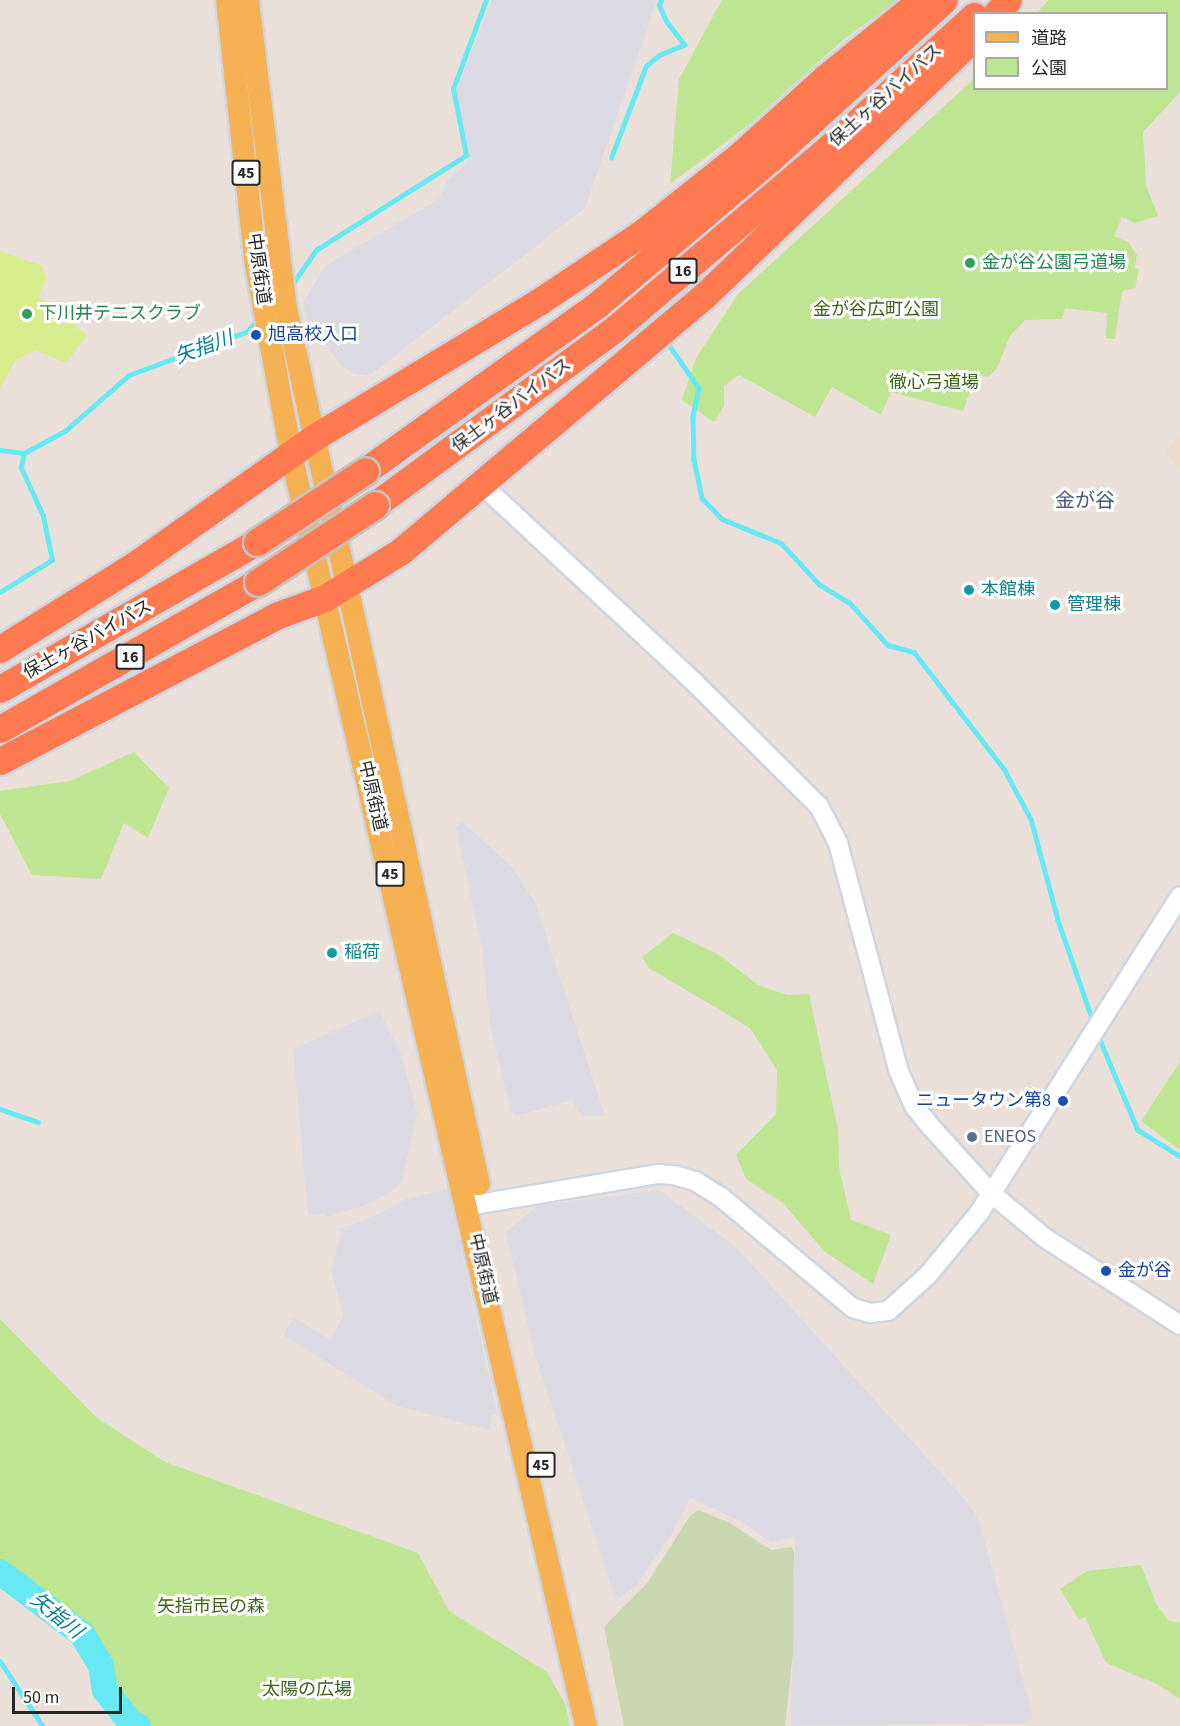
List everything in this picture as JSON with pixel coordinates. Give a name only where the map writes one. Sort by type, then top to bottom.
[{"type":"highway","points":[[0,649],[136,564],[313,438],[540,301],[642,232],[740,155],[825,78],[921,0]]},
{"type":"highway","name":"保土ヶ谷バイパス","points":[[0,689],[257,542],[366,471],[598,304],[763,165],[944,0]]},
{"type":"highway","name":"保土ヶ谷バイパス","points":[[979,12],[991,0]]},
{"type":"highway","points":[[998,12],[1008,0]]},
{"type":"highway","name":"保土ヶ谷バイパス","points":[[0,729],[258,582],[375,505],[612,330],[832,145],[973,18]]},
{"type":"highway","points":[[0,761],[278,615],[325,598],[350,585],[401,551],[703,297],[973,39]]},
{"type":"main road","name":"中原街道","points":[[227,0],[258,276],[291,454],[600,1726]]},
{"type":"main road","name":"中原街道","points":[[248,0],[286,308],[313,438],[350,585],[475,1205],[586,1726]]},
{"type":"street","points":[[481,484],[702,689],[819,806],[838,843],[899,1072],[914,1106],[992,1192],[1045,1238],[1180,1325]]},
{"type":"street","points":[[475,1205],[658,1174],[686,1178],[706,1187],[765,1231],[853,1308],[880,1313],[895,1307],[940,1262],[992,1192],[1180,896]]},
{"type":"shaded area","points":[[492,0],[657,0],[585,208],[369,376],[355,374],[341,366],[318,333],[310,335],[303,303],[325,266],[439,199],[448,180],[468,162],[456,91]]},
{"type":"shaded area","points":[[1180,433],[1180,472],[1166,451]]},
{"type":"shaded area","points":[[463,822],[514,869],[536,904],[605,1116],[582,1116],[571,1100],[516,1116],[511,1112],[490,1026],[482,949],[456,827]]},
{"type":"shaded area","points":[[379,1011],[400,1051],[417,1113],[402,1182],[388,1194],[363,1206],[325,1217],[325,1214],[308,1215],[293,1049]]},
{"type":"shaded area","points":[[448,1189],[497,1414],[492,1415],[490,1430],[397,1406],[283,1335],[294,1317],[330,1340],[344,1315],[331,1271],[341,1233],[339,1229],[371,1218],[406,1199]]},
{"type":"shaded area","points":[[659,1190],[738,1249],[967,1502],[979,1520],[1033,1717],[1027,1723],[791,1726],[795,1537],[771,1542],[740,1521],[690,1498],[671,1535],[637,1584],[616,1601],[534,1351],[506,1232],[537,1206]]},
{"type":"green space","points":[[722,0],[898,0],[844,39],[751,123],[670,184],[679,79]]},
{"type":"green space","points":[[1048,0],[1180,0],[1180,92],[1143,132],[1146,185],[1158,216],[1135,223],[1122,217],[1114,236],[1128,242],[1137,255],[1135,268],[1139,269],[1135,288],[1122,291],[1115,339],[1106,338],[1107,313],[1065,308],[1062,319],[1025,320],[1010,336],[997,368],[988,377],[976,374],[963,411],[891,392],[881,415],[832,387],[815,417],[739,375],[724,386],[724,406],[714,422],[682,400],[696,358],[739,293],[973,80],[973,90],[1168,90],[1168,12],[1038,12]]},
{"type":"green space","name":"下川井テニスクラブ","points":[[0,251],[43,266],[46,279],[39,297],[50,305],[60,325],[78,322],[76,327],[87,335],[66,363],[35,350],[16,360],[0,389]]},
{"type":"green space","points":[[134,752],[169,788],[148,838],[124,823],[101,879],[32,875],[0,814],[0,791],[70,781]]},
{"type":"green space","points":[[673,933],[718,954],[758,985],[787,995],[809,994],[838,1130],[839,1167],[851,1220],[891,1235],[873,1284],[824,1251],[783,1203],[746,1179],[736,1155],[776,1114],[777,1070],[750,1028],[649,968],[642,957]]},
{"type":"green space","points":[[1180,1062],[1180,1150],[1141,1121]]},
{"type":"green space","name":"矢指市民の森","points":[[0,1319],[97,1418],[165,1462],[418,1553],[449,1611],[547,1672],[565,1704],[570,1726],[150,1726],[130,1722],[94,1632],[0,1562]]},
{"type":"green space","points":[[698,1510],[730,1523],[771,1550],[791,1547],[794,1552],[793,1652],[785,1726],[624,1726],[604,1627],[648,1582],[690,1516]]},
{"type":"green space","points":[[1141,1565],[1157,1606],[1169,1621],[1180,1622],[1180,1699],[1159,1685],[1106,1663],[1085,1617],[1079,1620],[1060,1589],[1087,1571]]},
{"type":"waterway","name":"矢指川","points":[[291,286],[316,250],[466,155],[453,89],[486,0]]},
{"type":"waterway","points":[[611,158],[646,66],[659,55],[684,45],[666,21],[659,5],[661,0]]},
{"type":"waterway","name":"矢指川","points":[[0,592],[52,560],[43,516],[21,468],[24,453],[65,431],[129,375],[246,332],[258,320]]},
{"type":"waterway","points":[[669,345],[699,388],[693,417],[694,460],[702,498],[722,519],[781,543],[820,585],[850,603],[888,645],[914,652],[1004,769],[1031,819],[1058,920],[1094,1024]]},
{"type":"waterway","points":[[0,450],[24,453]]},
{"type":"waterway","points":[[1098,1035],[1138,1130],[1180,1156]]},
{"type":"waterway","points":[[0,1109],[38,1122]]},
{"type":"waterway","name":"矢指川","points":[[0,1572],[82,1634],[101,1666],[105,1690],[130,1722],[138,1726]]},
{"type":"waterway","points":[[0,1661],[43,1726]]},
{"type":"place","name":"金が谷公園弓道場","points":[[970,263]]},
{"type":"place","name":"下川井テニスクラブ","points":[[27,314]]},
{"type":"place","name":"旭高校入口","points":[[256,335]]},
{"type":"place","name":"本館棟","points":[[969,590]]},
{"type":"place","name":"管理棟","points":[[1055,605]]},
{"type":"place","name":"稲荷","points":[[332,953]]},
{"type":"place","name":"ニュータウン第8","points":[[1063,1101]]},
{"type":"place","name":"ENEOS","points":[[972,1137]]},
{"type":"place","name":"金が谷","points":[[1106,1271]]},
{"type":"district","name":"金が谷","points":[[1085,501]]},
{"type":"park label","name":"金が谷広町公園","points":[[876,310]]},
{"type":"park label","name":"徹心弓道場","points":[[934,383]]},
{"type":"park label","name":"太陽の広場","points":[[307,1690]]}]
